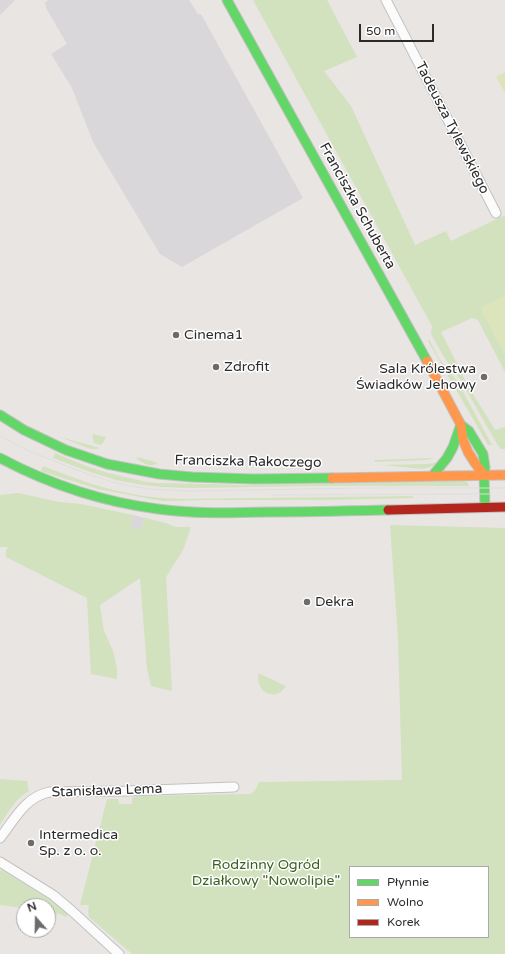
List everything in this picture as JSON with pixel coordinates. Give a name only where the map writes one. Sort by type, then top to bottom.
[{"type":"main road","name":"Franciszka Schuberta","points":[[227,0],[461,425],[462,437],[471,460],[484,475]]},
{"type":"main road","name":"Franciszka Rakoczego","points":[[0,415],[24,430],[66,450],[107,464],[159,474],[192,477],[254,479],[505,475]]},
{"type":"main road","points":[[433,475],[447,458],[453,447],[461,425]]},
{"type":"main road","points":[[0,458],[31,473],[94,496],[139,507],[172,511],[202,513],[505,507]]},
{"type":"main road","points":[[484,475],[485,507]]},
{"type":"street","name":"Tadeusza Tylewskiego","points":[[386,0],[496,213]]},
{"type":"street","name":"Stanisława Lema","points":[[0,838],[21,809],[28,802],[49,792],[234,787]]},
{"type":"street","points":[[0,862],[53,896],[72,911],[119,954]]},
{"type":"shaded area","points":[[0,0],[15,0],[0,15]]},
{"type":"shaded area","points":[[48,0],[189,0],[198,14],[201,14],[303,198],[182,267],[160,254],[93,142],[72,88],[51,54],[67,44],[46,8],[45,3]]},
{"type":"shaded area","points":[[133,515],[145,518],[141,530],[129,526]]},
{"type":"green space","points":[[253,0],[327,0],[357,57],[324,71],[351,106],[415,245],[446,231],[451,241],[505,215],[505,372],[478,320],[472,318],[441,332],[468,386],[495,430],[505,427],[505,449],[501,449],[497,444],[460,379],[444,357],[431,334],[432,326]]},
{"type":"green space","points":[[505,72],[505,93],[496,77]]},
{"type":"green space","points":[[505,295],[505,356],[480,308]]},
{"type":"green space","points":[[429,339],[440,360],[457,381],[492,445],[488,445],[428,341]]},
{"type":"green space","points":[[92,434],[106,437],[101,445],[94,443]]},
{"type":"green space","points":[[60,437],[100,448],[91,449]]},
{"type":"green space","points":[[55,453],[86,466],[146,482],[245,485],[465,481],[469,486],[161,487],[116,480],[90,472],[53,458]]},
{"type":"green space","points":[[137,457],[158,463],[152,465],[147,464],[137,459]]},
{"type":"green space","points":[[434,458],[427,460],[375,462],[375,460]]},
{"type":"green space","points":[[439,462],[422,469],[383,465],[428,464]]},
{"type":"green space","points":[[43,466],[100,487],[135,494],[181,499],[413,496],[413,498],[162,501],[98,489],[41,471]]},
{"type":"green space","points":[[18,493],[133,515],[130,526],[141,530],[145,518],[176,527],[191,527],[183,550],[166,577],[172,691],[151,686],[147,669],[140,578],[100,605],[104,631],[113,651],[117,668],[117,679],[91,674],[87,598],[6,557],[8,547],[0,547],[0,495]]},
{"type":"green space","name":"Rodzinny Ogród Działkowy \"Nowolipie\"","points":[[390,525],[505,528],[505,954],[132,954],[89,917],[89,905],[80,905],[107,799],[118,799],[119,804],[132,804],[132,798],[137,796],[251,794],[256,789],[259,782],[402,780],[398,638]]},
{"type":"green space","points":[[259,673],[286,686],[277,694],[267,693],[263,690],[258,680]]},
{"type":"green space","points":[[0,779],[27,781],[29,791],[16,802],[0,825]]},
{"type":"green space","points":[[2,870],[47,898],[16,898],[16,907],[0,905],[0,871]]},
{"type":"green space","points":[[56,904],[68,913],[66,917],[58,913],[56,916]]},
{"type":"tram line","points":[[0,436],[29,451],[90,475],[130,486],[150,489],[187,491],[362,488],[505,488]]},
{"type":"tram line","points":[[273,495],[489,494]]},
{"type":"traffic: fast","points":[[227,0],[427,361]]},
{"type":"traffic: fast","points":[[0,415],[24,430],[66,450],[107,464],[159,474],[192,477],[254,479],[332,478]]},
{"type":"traffic: fast","points":[[461,425],[469,431],[483,454],[485,467],[485,507]]},
{"type":"traffic: fast","points":[[433,475],[447,458],[453,447],[460,427]]},
{"type":"traffic: fast","points":[[0,458],[38,476],[77,491],[117,502],[158,509],[214,513],[388,510]]},
{"type":"traffic: slow","points":[[427,361],[461,425],[463,440],[468,452],[484,475]]},
{"type":"traffic: slow","points":[[332,478],[505,475]]},
{"type":"traffic: jam","points":[[388,510],[505,507]]},
{"type":"place","name":"Cinema1","points":[[176,335]]},
{"type":"place","name":"Zdrofit","points":[[216,367]]},
{"type":"place","name":"Sala Królestwa Świadków Jehowy","points":[[484,377]]},
{"type":"place","name":"Dekra","points":[[307,602]]},
{"type":"place","name":"Intermedica Sp. z o. o.","points":[[31,843]]}]
